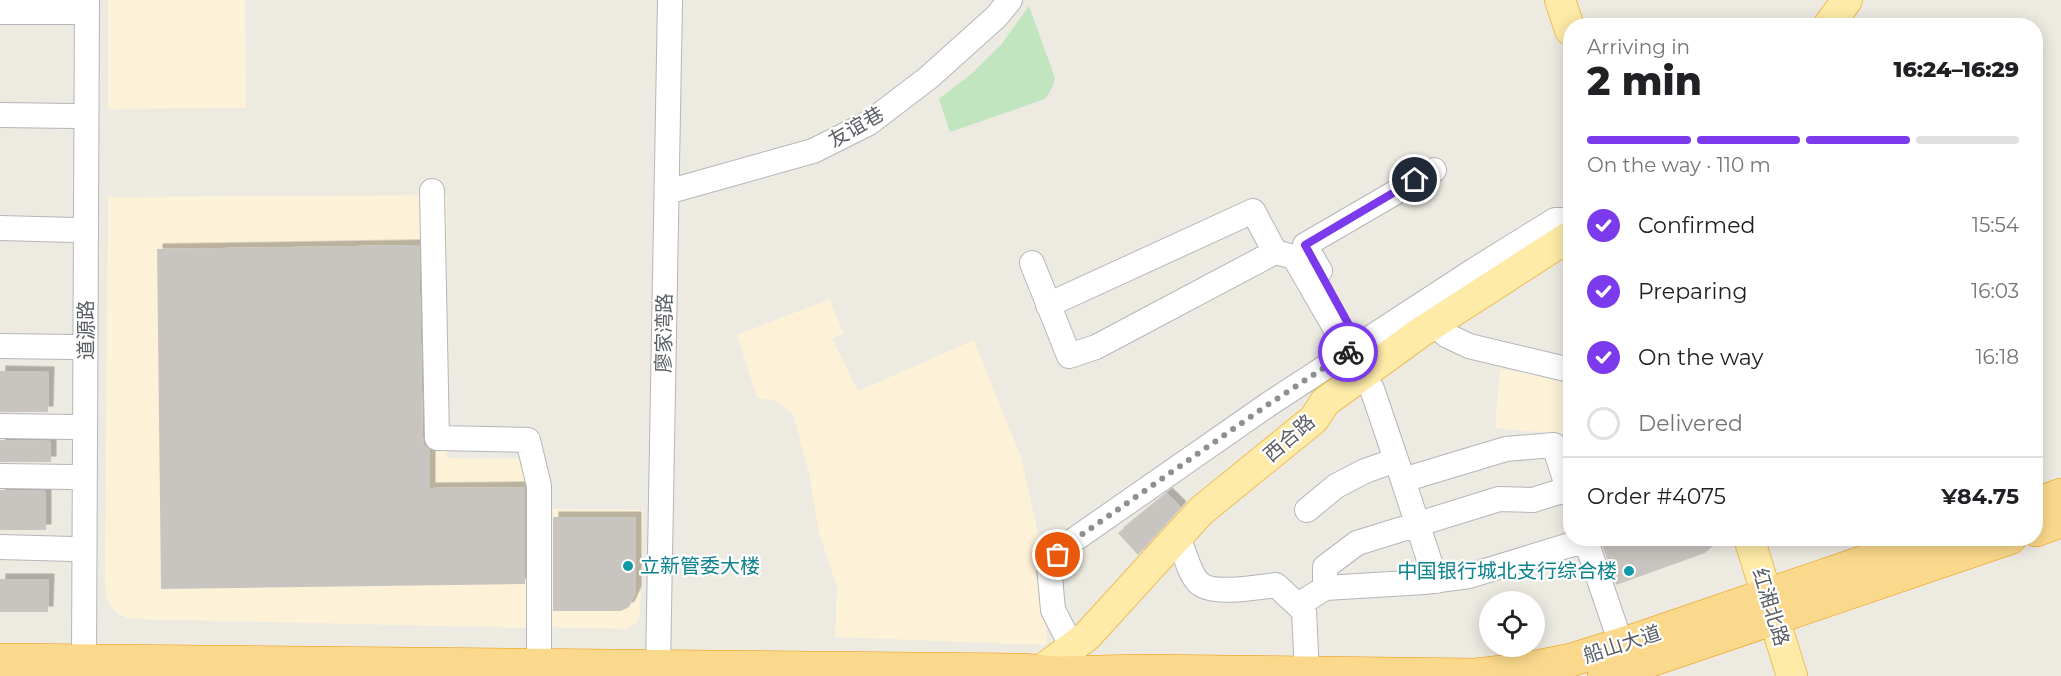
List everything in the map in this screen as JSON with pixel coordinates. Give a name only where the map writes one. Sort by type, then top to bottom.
[{"type":"highway","points":[[2043,501],[2061,495]]},
{"type":"highway","points":[[2043,527],[2061,521]]},
{"type":"highway","name":"船山大道","points":[[0,660],[1476,675],[1571,660],[1612,668],[1779,604],[1915,546]]},
{"type":"highway","name":"船山大道","points":[[1779,604],[1982,546]]},
{"type":"main road","points":[[1560,0],[1566,18]]},
{"type":"main road","points":[[1575,0],[1581,18]]},
{"type":"main road","points":[[1834,18],[1847,0]]},
{"type":"main road","points":[[1850,18],[1862,0]]},
{"type":"main road","name":"西合路","points":[[1440,329],[1563,241]]},
{"type":"main road","name":"西合路","points":[[1053,669],[1087,636],[1201,511],[1314,419],[1325,402],[1366,367],[1440,329],[1563,260]]},
{"type":"main road","name":"西合路","points":[[1053,669],[1182,548],[1366,367]]},
{"type":"main road","name":"红湘北路","points":[[1753,546],[1808,676]]},
{"type":"main road","name":"红湘北路","points":[[1767,546],[1792,676]]},
{"type":"street","name":"廖家湾路","points":[[658,666],[670,0]]},
{"type":"street","name":"友谊巷","points":[[667,192],[813,151],[869,123],[928,78],[996,17],[1011,0]]},
{"type":"street","points":[[0,12],[79,4]]},
{"type":"street","name":"道源路","points":[[78,661],[73,549],[73,347],[74,116],[79,4]]},
{"type":"street","name":"道源路","points":[[78,661],[79,4]]},
{"type":"street","points":[[0,115],[74,116]]},
{"type":"street","points":[[1434,170],[1305,245],[1366,367],[1436,581]]},
{"type":"street","points":[[432,191],[437,438],[528,440],[539,486],[539,665]]},
{"type":"street","points":[[1048,305],[1253,211],[1275,252]]},
{"type":"street","points":[[1053,669],[1053,610],[1048,566],[1068,544],[1269,404],[1366,367],[1555,220],[1563,220]]},
{"type":"street","points":[[0,228],[74,230]]},
{"type":"street","points":[[1032,263],[1069,356],[1096,347],[1275,252],[1294,257],[1366,367]]},
{"type":"street","points":[[1440,329],[1468,345],[1563,368]]},
{"type":"street","points":[[0,346],[73,347]]},
{"type":"street","points":[[0,426],[73,427]]},
{"type":"street","points":[[1307,510],[1336,486],[1365,471],[1400,470],[1506,449],[1554,445],[1563,473]]},
{"type":"street","points":[[0,476],[73,477]]},
{"type":"street","points":[[1325,588],[1326,567],[1357,543],[1498,499],[1533,500],[1563,493]]},
{"type":"street","points":[[1298,605],[1325,588],[1436,581],[1469,576],[1563,546]]},
{"type":"street","points":[[1586,546],[1612,668]]},
{"type":"street","points":[[0,547],[73,549]]},
{"type":"street","points":[[1182,548],[1201,586],[1226,591],[1276,585],[1305,611],[1307,673]]},
{"type":"shaded area","points":[[108,0],[245,0],[246,108],[108,109]]},
{"type":"shaded area","points":[[447,195],[447,458],[531,459],[534,628],[130,619],[119,614],[110,606],[106,595],[105,575],[108,197]]},
{"type":"shaded area","points":[[830,299],[843,333],[832,338],[858,391],[974,340],[1021,457],[1044,560],[1047,645],[835,637],[837,586],[819,533],[809,473],[793,414],[776,401],[757,398],[737,335]]},
{"type":"shaded area","points":[[1500,369],[1563,378],[1563,434],[1495,428]]},
{"type":"shaded area","points":[[546,509],[643,510],[640,616],[635,624],[626,629],[546,627]]},
{"type":"green space","points":[[1029,6],[1055,78],[1052,88],[1045,99],[950,132],[939,99],[970,75],[1000,46]]},
{"type":"building","points":[[419,245],[423,438],[424,445],[430,450],[430,488],[525,487],[525,584],[161,589],[157,249]]},
{"type":"building","points":[[0,371],[49,372],[48,412],[0,412]]},
{"type":"building","points":[[0,440],[51,441],[51,462],[0,462]]},
{"type":"building","points":[[0,490],[46,491],[46,530],[0,530]]},
{"type":"building","points":[[1167,493],[1181,507],[1138,555],[1118,533]]},
{"type":"building","name":"立新管委大楼","points":[[553,517],[636,517],[636,592],[629,607],[621,611],[553,611]]},
{"type":"building","name":"中国银行城北支行综合楼","points":[[1603,546],[1713,546],[1705,553],[1616,585]]},
{"type":"building","points":[[0,579],[49,579],[48,612],[0,612]]},
{"type":"way so far","points":[[1058,555],[1068,544],[1348,352]]},
{"type":"place","name":"立新管委大楼","points":[[628,566]]},
{"type":"place","name":"中国银行城北支行综合楼","points":[[1629,571]]},
{"type":"route","points":[[1348,352],[1360,345],[1305,245],[1415,180]]}]
